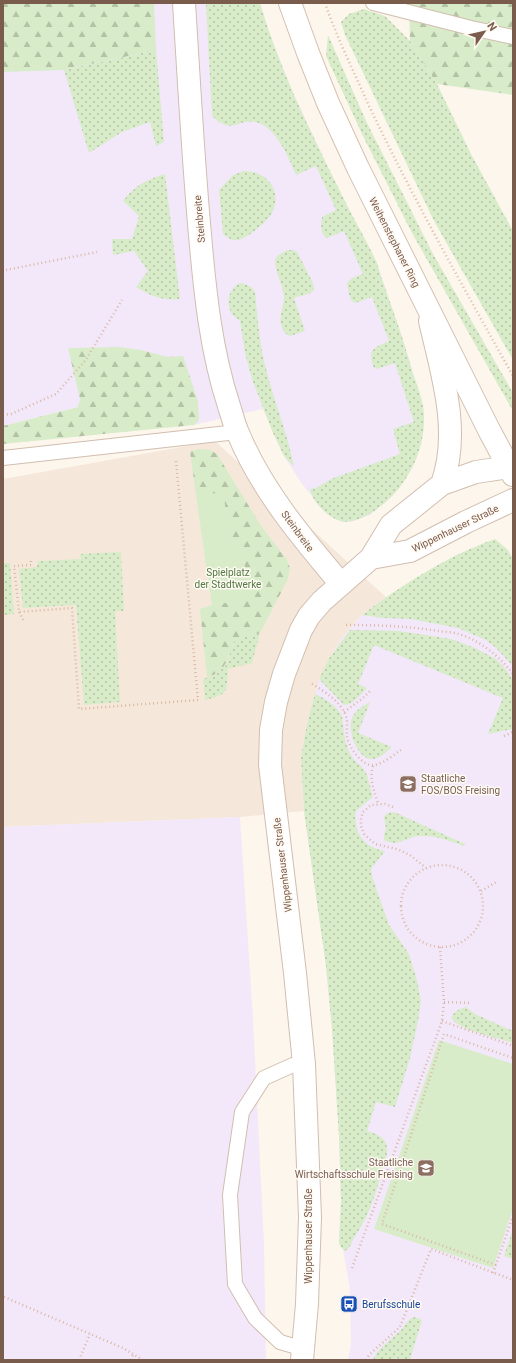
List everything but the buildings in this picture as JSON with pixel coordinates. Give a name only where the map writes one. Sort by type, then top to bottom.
[{"type":"street","name":"Steinbreite","points":[[184,3],[194,161],[209,318],[221,381],[237,432],[254,466],[293,526],[341,584]]},
{"type":"street","name":"Weihenstephaner Ring","points":[[290,3],[328,103],[358,168],[511,471]]},
{"type":"street","points":[[425,300],[448,400],[450,442],[447,469],[442,484]]},
{"type":"street","points":[[371,558],[391,525],[442,484],[476,472],[511,471]]},
{"type":"street","name":"Wippenhauser Straße","points":[[303,1354],[308,1297],[310,1217],[304,1064],[295,973],[270,765],[271,730],[276,702],[284,674],[301,630],[309,616],[322,601],[371,558],[410,551],[513,500]]},
{"type":"lane","points":[[373,3],[471,28],[513,36]]},
{"type":"lane","points":[[3,458],[237,432]]},
{"type":"lane","points":[[303,1354],[280,1342],[255,1318],[235,1284],[230,1195],[242,1112],[264,1078],[293,1065],[304,1064]]},
{"type":"path","points":[[325,3],[335,33],[389,147],[428,224],[513,376]]},
{"type":"path","points":[[6,270],[97,252]]},
{"type":"path","points":[[3,415],[11,414],[56,394],[85,361],[122,300]]},
{"type":"path","points":[[19,612],[72,608],[79,709],[198,700],[174,439]]},
{"type":"path","points":[[24,621],[19,612],[14,566],[31,565],[31,562]]},
{"type":"path","points":[[346,625],[420,628],[460,634],[484,646],[505,664],[513,674]]},
{"type":"path","points":[[312,684],[335,701],[344,712],[348,720],[347,737],[350,745],[355,754],[367,764],[373,766]]},
{"type":"path","points":[[344,712],[371,690]]},
{"type":"path","points":[[504,736],[513,732]]},
{"type":"path","points":[[378,804],[372,782],[371,773],[373,766],[401,750]]},
{"type":"path","points":[[393,807],[378,804],[370,805],[364,812],[362,818],[361,826],[364,834],[375,844],[397,849],[410,855],[426,868]]},
{"type":"path","points":[[439,865],[452,866],[464,871],[474,879],[481,891],[484,904],[482,918],[476,930],[467,940],[454,946],[440,947],[427,944],[415,937],[406,926],[402,914],[401,900],[406,887],[414,876],[426,868],[439,865]]},
{"type":"path","points":[[481,891],[498,881]]},
{"type":"path","points":[[352,1268],[442,1021],[444,1002],[440,947]]},
{"type":"path","points":[[444,1002],[471,1003]]},
{"type":"path","points":[[442,1021],[513,1046]]},
{"type":"path","points":[[496,1265],[382,1224],[444,1034],[513,1058]]},
{"type":"path","points":[[494,1273],[513,1216]]},
{"type":"path","points":[[366,1360],[369,1355],[400,1327],[431,1249],[513,1280]]},
{"type":"path","points":[[4,1297],[123,1348],[143,1360]]},
{"type":"path","points":[[79,1360],[90,1334]]},
{"type":"path","points":[[131,1360],[133,1355]]},
{"type":"shaded area","points":[[3,3],[260,3],[267,27],[293,93],[339,190],[376,261],[405,346],[423,406],[424,415],[422,441],[412,469],[387,501],[370,515],[347,522],[341,521],[326,513],[302,484],[284,456],[263,409],[194,425],[78,407],[3,426]]},
{"type":"shaded area","points":[[215,441],[386,597],[362,615],[343,637],[330,657],[301,758],[304,811],[240,817],[3,827],[3,479]]},
{"type":"shaded area","points":[[513,595],[513,1360],[348,1360],[351,1345],[350,1289],[343,1250],[339,1242],[341,1201],[339,1136],[332,1029],[326,966],[304,811],[301,758],[307,724],[319,680],[330,657],[343,637],[362,615],[386,597]]},
{"type":"shaded area","points":[[240,817],[253,1019],[264,1244],[266,1360],[3,1360],[3,827]]},
{"type":"green space","points":[[3,3],[154,3],[156,50],[63,70],[3,72]]},
{"type":"green space","points":[[206,3],[260,3],[276,51],[295,98],[343,198],[376,261],[400,330],[420,395],[424,412],[423,433],[420,448],[414,464],[397,491],[386,502],[373,512],[359,519],[342,522],[335,519],[317,504],[311,494],[310,489],[316,488],[331,479],[400,454],[393,429],[414,422],[395,363],[377,369],[374,368],[371,353],[375,348],[389,341],[372,297],[355,303],[351,300],[347,283],[352,278],[363,274],[344,231],[327,238],[323,234],[321,226],[322,217],[336,210],[316,166],[296,175],[290,160],[276,136],[263,125],[250,121],[230,126],[219,122],[212,116]]},
{"type":"green space","points":[[409,3],[513,3],[513,95],[437,84],[410,41]]},
{"type":"green space","points":[[364,9],[385,16],[410,41],[437,84],[471,154],[513,231],[513,360],[434,221],[345,35],[341,22],[349,14]]},
{"type":"green space","points":[[328,35],[366,121],[433,254],[513,393],[513,411],[412,233],[363,136],[326,56]]},
{"type":"green space","points":[[156,50],[164,142],[156,146],[150,122],[122,132],[89,153],[64,70]]},
{"type":"green space","points":[[244,171],[260,174],[266,178],[274,190],[276,197],[275,205],[270,216],[256,230],[246,237],[233,240],[223,234],[219,190],[233,175]]},
{"type":"green space","points":[[165,174],[180,299],[157,297],[136,287],[148,271],[134,251],[113,255],[112,239],[132,239],[139,216],[123,201],[132,191],[142,184],[152,178]]},
{"type":"green space","points":[[287,250],[297,252],[313,283],[314,289],[311,293],[294,298],[305,331],[290,336],[284,332],[281,324],[284,297],[275,260],[277,256]]},
{"type":"green space","points":[[240,283],[249,286],[255,292],[264,360],[294,467],[284,456],[273,433],[252,379],[245,353],[240,321],[230,310],[229,296],[233,288]]},
{"type":"green space","points":[[119,347],[141,350],[168,357],[183,356],[198,401],[199,420],[194,425],[3,444],[3,426],[78,407],[80,399],[68,348]]},
{"type":"green space","points":[[201,449],[210,450],[217,454],[261,526],[287,560],[290,568],[288,579],[260,633],[235,640],[229,658],[223,668],[219,672],[207,677],[200,609],[212,605],[251,599],[248,572],[230,540],[223,493],[196,496],[190,451]]},
{"type":"green space","name":"Spielplatz der Stadtwerke","points":[[223,492],[230,540],[248,572],[252,599],[212,605],[196,496]]},
{"type":"green space","points":[[495,539],[508,550],[513,559],[513,666],[486,640],[458,628],[411,619],[383,618],[362,615],[426,572],[460,554]]},
{"type":"green space","points":[[121,552],[124,611],[115,611],[120,702],[84,705],[76,605],[23,608],[19,569],[37,567],[38,561],[81,559],[80,554]]},
{"type":"green space","points":[[3,563],[10,563],[14,614],[3,615]]},
{"type":"green space","points":[[350,630],[399,631],[451,639],[475,648],[496,659],[513,679],[513,729],[488,734],[503,698],[374,645],[358,684],[367,688],[354,701],[344,705],[319,679],[330,657]]},
{"type":"green space","points":[[260,633],[252,663],[228,669],[227,683],[223,694],[205,700],[203,679],[215,675],[226,665],[235,640]]},
{"type":"green space","points":[[315,694],[330,703],[340,712],[342,716],[345,738],[350,753],[365,771],[367,776],[373,797],[356,811],[356,826],[358,832],[366,842],[371,846],[385,851],[371,869],[372,876],[389,925],[409,954],[417,980],[421,1001],[410,1058],[395,1107],[376,1102],[367,1131],[380,1136],[384,1140],[387,1147],[387,1155],[375,1196],[368,1213],[350,1246],[345,1251],[340,1246],[339,1242],[341,1201],[339,1136],[332,1029],[326,966],[304,811],[301,758],[307,724]]},
{"type":"green space","points":[[370,702],[358,733],[392,747],[380,757],[375,759],[367,758],[358,749],[354,743],[351,729],[353,715],[360,708]]},
{"type":"green space","points":[[394,812],[465,845],[464,846],[432,836],[416,836],[394,843],[384,840],[386,829],[384,816],[388,813]]},
{"type":"green space","points":[[466,1007],[475,1014],[513,1031],[513,1043],[470,1030],[455,1022],[451,1018],[458,1010]]},
{"type":"green space","points":[[439,1040],[513,1064],[513,1209],[493,1268],[374,1229]]},
{"type":"green space","points":[[513,1229],[513,1259],[504,1256]]},
{"type":"green space","points":[[415,1317],[422,1320],[410,1360],[396,1358],[392,1360],[373,1360],[378,1351],[401,1330],[410,1319]]},
{"type":"place","name":"Staatliche FOS/BOS Freising","points":[[408,784]]},
{"type":"place","name":"Staatliche Wirtschaftsschule Freising","points":[[426,1168]]},
{"type":"place","name":"Berufsschule","points":[[349,1304]]}]
